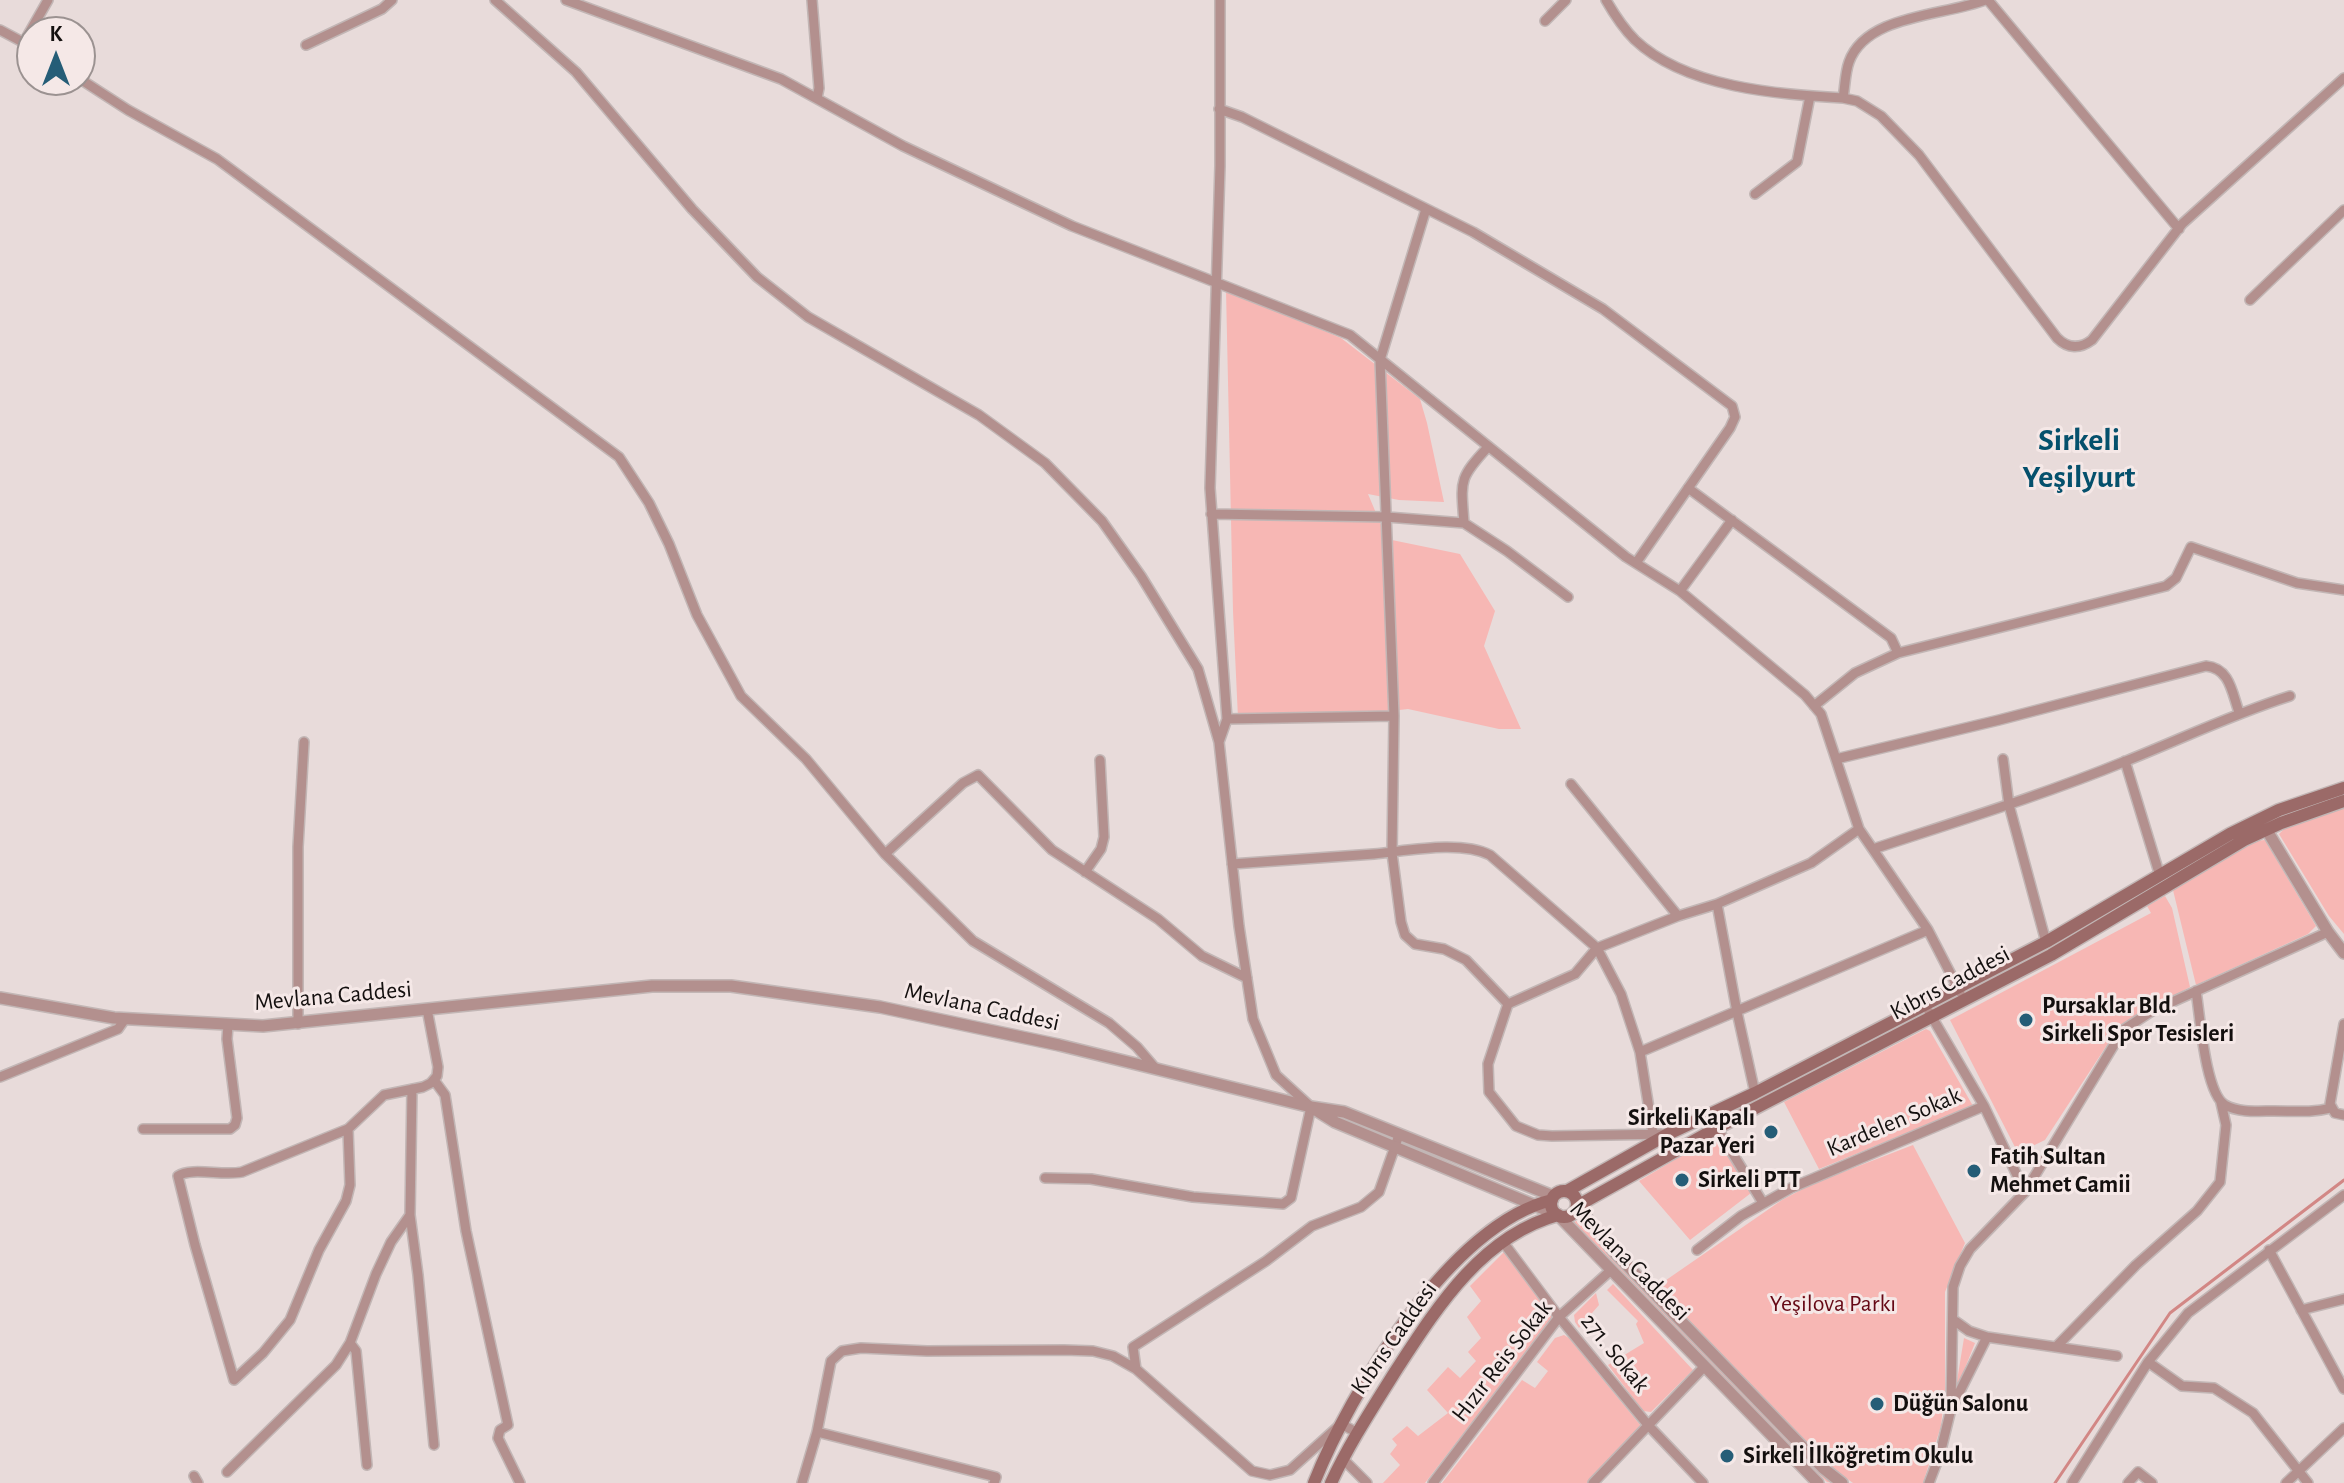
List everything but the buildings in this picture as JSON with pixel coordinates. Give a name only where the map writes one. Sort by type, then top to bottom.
[{"type":"main road","points":[[1314,1483],[1341,1424],[1366,1381],[1428,1292],[1472,1246],[1504,1220],[1559,1192],[1567,1191],[1668,1134],[1755,1093],[2046,942],[2215,841],[2260,818],[2344,788]]},
{"type":"main road","name":"Kıbrıs Caddesi","points":[[1577,1206],[1717,1128],[1933,1018],[2107,923],[2218,854],[2266,829],[2344,801]]},
{"type":"main road","points":[[1552,1198],[1553,1210],[1558,1215],[1570,1215],[1577,1206],[1574,1195],[1567,1191]]},
{"type":"main road","name":"Kıbrıs Caddesi","points":[[1331,1483],[1356,1432],[1446,1298],[1503,1242],[1541,1220],[1558,1215]]},
{"type":"street","points":[[306,45],[382,9],[392,0]]},
{"type":"street","points":[[495,0],[576,72],[692,209],[757,277],[808,317],[979,415],[1055,473],[1102,521],[1141,576],[1198,669],[1219,742],[1253,1019],[1276,1075],[1311,1107],[1344,1112],[1552,1198]]},
{"type":"street","points":[[566,0],[781,79],[903,146],[1072,226],[1350,335],[1636,563],[1680,591],[1805,695],[1821,714],[1859,829],[1928,930],[1964,1001]]},
{"type":"street","points":[[812,0],[819,88],[817,98]]},
{"type":"street","points":[[1219,742],[1227,719],[1211,514],[1220,166],[1220,0]]},
{"type":"street","points":[[1545,21],[1566,0]]},
{"type":"street","points":[[1606,0],[1636,41],[1685,70],[1722,83],[1843,98],[1869,108],[1891,124],[1919,155],[2057,338],[2070,346],[2084,345],[2092,340],[2179,229],[2344,78]]},
{"type":"street","points":[[1843,98],[1849,62],[1860,43],[1887,26],[1986,0],[2179,229]]},
{"type":"street","points":[[96,89],[217,159],[619,457],[649,503],[697,615],[741,696],[806,759],[885,854],[973,941],[1109,1023],[1137,1047],[1155,1068]]},
{"type":"street","points":[[1755,194],[1797,162],[1810,96]]},
{"type":"street","points":[[1219,109],[1242,117],[1473,232],[1603,309],[1732,406],[1735,417],[1730,428],[1636,563]]},
{"type":"street","points":[[1426,209],[1380,360],[1394,716],[1392,853],[1405,935],[1421,946],[1458,954],[1473,965],[1508,1004]]},
{"type":"street","points":[[2250,300],[2344,210]]},
{"type":"street","points":[[1464,523],[1462,482],[1467,469],[1488,447]]},
{"type":"street","points":[[1688,488],[1891,638],[1898,653]]},
{"type":"street","points":[[1211,514],[1387,517],[1464,523],[1568,597]]},
{"type":"street","points":[[1680,591],[1732,520]]},
{"type":"street","points":[[1814,706],[1855,673],[1898,653],[2163,588],[2176,578],[2191,547],[2297,583],[2344,590]]},
{"type":"street","points":[[1836,759],[2206,666],[2225,674],[2239,712]]},
{"type":"street","points":[[1873,849],[2009,805],[2125,761],[2239,712],[2290,696]]},
{"type":"street","points":[[1227,719],[1394,716]]},
{"type":"street","points":[[298,1024],[298,847],[304,742]]},
{"type":"street","points":[[2003,759],[2009,805],[2046,942]]},
{"type":"street","points":[[1085,872],[1101,849],[1104,837],[1100,760]]},
{"type":"street","points":[[2125,761],[2160,876]]},
{"type":"street","points":[[885,854],[963,783],[978,775],[1052,850],[1158,919],[1202,956],[1247,978]]},
{"type":"street","points":[[1571,784],[1678,916]]},
{"type":"street","points":[[1668,1134],[1552,1136],[1538,1135],[1516,1126],[1489,1092],[1486,1074],[1508,1004],[1575,974],[1597,948],[1717,904],[1811,863],[1859,829]]},
{"type":"street","points":[[2266,829],[2344,953]]},
{"type":"street","points":[[1232,864],[1462,848],[1485,853],[1597,948],[1621,994],[1640,1052],[1653,1134]]},
{"type":"street","points":[[1717,904],[1755,1093]]},
{"type":"street","points":[[1640,1052],[1928,930]]},
{"type":"street","points":[[1929,1483],[1951,1409],[1955,1321],[1953,1287],[1960,1266],[1970,1249],[2025,1192],[2123,1030],[2136,1019],[2328,932]]},
{"type":"street","name":"Mevlana Caddesi","points":[[0,998],[125,1019],[228,1025],[298,1024],[652,986],[731,986],[880,1007],[1155,1068],[1311,1107],[1322,1116],[1394,1148],[1558,1215],[1703,1368],[1818,1483]]},
{"type":"street","points":[[2056,1347],[2136,1265],[2197,1211],[2220,1182],[2226,1125],[2211,1080],[2196,991]]},
{"type":"street","points":[[1925,1005],[1984,1106],[2025,1192]]},
{"type":"street","points":[[348,1129],[350,1185],[346,1201],[319,1250],[290,1320],[272,1343],[234,1380],[178,1176],[184,1172],[225,1175],[242,1172],[348,1129],[384,1095],[428,1086],[434,1080],[438,1067],[427,1009]]},
{"type":"street","points":[[0,1077],[118,1029],[125,1019]]},
{"type":"street","points":[[2344,1024],[2330,1101],[2335,1113],[2344,1115]]},
{"type":"street","points":[[143,1129],[230,1129],[235,1125],[237,1118],[228,1025]]},
{"type":"street","points":[[434,1080],[445,1095],[466,1231],[502,1388],[508,1425],[500,1430],[498,1438],[520,1483]]},
{"type":"street","points":[[412,1089],[410,1215],[434,1445]]},
{"type":"street","points":[[2221,1103],[2235,1109],[2261,1111],[2315,1112],[2331,1108]]},
{"type":"street","name":"Kardelen Sokak","points":[[1697,1250],[1763,1203],[1822,1174],[1984,1106]]},
{"type":"street","points":[[1045,1178],[1091,1179],[1193,1197],[1283,1204],[1291,1198],[1311,1107]]},
{"type":"street","points":[[1717,1128],[1763,1203]]},
{"type":"street","points":[[1136,1369],[1133,1347],[1266,1261],[1312,1226],[1361,1207],[1379,1192],[1399,1135]]},
{"type":"street","points":[[2072,1483],[2148,1362],[2188,1313],[2344,1195]]},
{"type":"street","points":[[1577,1206],[1616,1254],[1710,1353],[1823,1468],[1842,1483]]},
{"type":"street","points":[[227,1472],[328,1374],[350,1343],[391,1242],[410,1215]]},
{"type":"street","name":"271. Sokak","points":[[1503,1242],[1559,1317],[1648,1425],[1703,1483]]},
{"type":"street","points":[[2269,1250],[2344,1389]]},
{"type":"street","name":"Hızır Reis Sokak","points":[[1433,1483],[1559,1317],[1610,1271]]},
{"type":"street","points":[[2301,1310],[2344,1299]]},
{"type":"street","points":[[1955,1321],[1969,1331],[1987,1337],[2117,1356]]},
{"type":"street","points":[[1951,1409],[1987,1337]]},
{"type":"street","points":[[350,1343],[356,1351],[367,1465]]},
{"type":"street","points":[[802,1483],[817,1432],[831,1361],[847,1349],[1093,1351],[1113,1356],[1136,1369],[1252,1471],[1270,1475],[1290,1470],[1341,1424],[1356,1432]]},
{"type":"street","points":[[2148,1362],[2182,1386],[2214,1388],[2253,1413],[2308,1483]]},
{"type":"street","points":[[1593,1483],[1703,1368]]},
{"type":"street","points":[[2286,1483],[2344,1428]]},
{"type":"street","points":[[817,1432],[996,1477],[994,1483]]},
{"type":"street","points":[[1343,1459],[1367,1483]]},
{"type":"street","points":[[2128,1483],[2138,1472],[2152,1483]]},
{"type":"green space","points":[[1226,290],[1341,338],[1420,399],[1444,502],[1399,500],[1368,494],[1387,539],[1460,554],[1495,611],[1484,646],[1521,729],[1499,729],[1408,709],[1331,718],[1238,718]]},
{"type":"green space","points":[[2344,808],[2344,934],[2329,916],[2279,834],[2285,828]]},
{"type":"green space","points":[[2265,840],[2316,926],[2308,934],[2196,985],[2173,890],[2256,841]]},
{"type":"green space","points":[[2165,896],[2172,908],[2190,987],[2120,1025],[2045,1140],[2018,1153],[1950,1020],[2151,913],[2147,906]]},
{"type":"green space","points":[[1926,1029],[1973,1106],[1819,1169],[1784,1102]]},
{"type":"green space","points":[[1715,1136],[1751,1193],[1690,1240],[1639,1181]]},
{"type":"green space","name":"Yeşilova Parkı","points":[[1913,1145],[1965,1243],[1945,1292],[1945,1389],[1941,1426],[1923,1483],[1853,1483],[1830,1466],[1656,1287],[1782,1200],[1812,1184]]},
{"type":"green space","points":[[1580,1219],[1633,1281],[1833,1483],[1827,1482],[1771,1428],[1573,1223]]},
{"type":"green space","points":[[1504,1252],[1554,1316],[1425,1483],[1383,1483],[1400,1465],[1390,1454],[1397,1445],[1392,1439],[1407,1426],[1418,1436],[1448,1413],[1427,1390],[1448,1367],[1460,1378],[1476,1361],[1468,1352],[1481,1338],[1467,1317],[1481,1301],[1470,1286]]},
{"type":"green space","points":[[1613,1284],[1693,1370],[1651,1412],[1643,1411],[1608,1365],[1644,1343],[1636,1324],[1638,1321],[1607,1290]]},
{"type":"green space","points":[[1596,1293],[1599,1305],[1579,1328],[1574,1315]]},
{"type":"green space","points":[[1564,1335],[1641,1426],[1587,1483],[1442,1483],[1522,1380],[1535,1388],[1548,1371],[1537,1362],[1555,1338]]},
{"type":"green space","points":[[1964,1338],[1975,1343],[1955,1393]]},
{"type":"waterway","points":[[2055,1483],[2170,1313],[2344,1180]]},
{"type":"place","name":"Pursaklar Bld. Sirkeli Spor Tesisleri","points":[[2026,1020]]},
{"type":"place","name":"Sirkeli Kapalı Pazar Yeri","points":[[1771,1132]]},
{"type":"place","name":"Fatih Sultan Mehmet Camii","points":[[1974,1171]]},
{"type":"place","name":"Sirkeli PTT","points":[[1682,1180]]},
{"type":"place","name":"Düğün Salonu","points":[[1877,1404]]},
{"type":"place","name":"Sirkeli İlköğretim Okulu","points":[[1727,1456]]},
{"type":"district","name":"Sirkeli Yeşilyurt","points":[[2079,458]]}]
